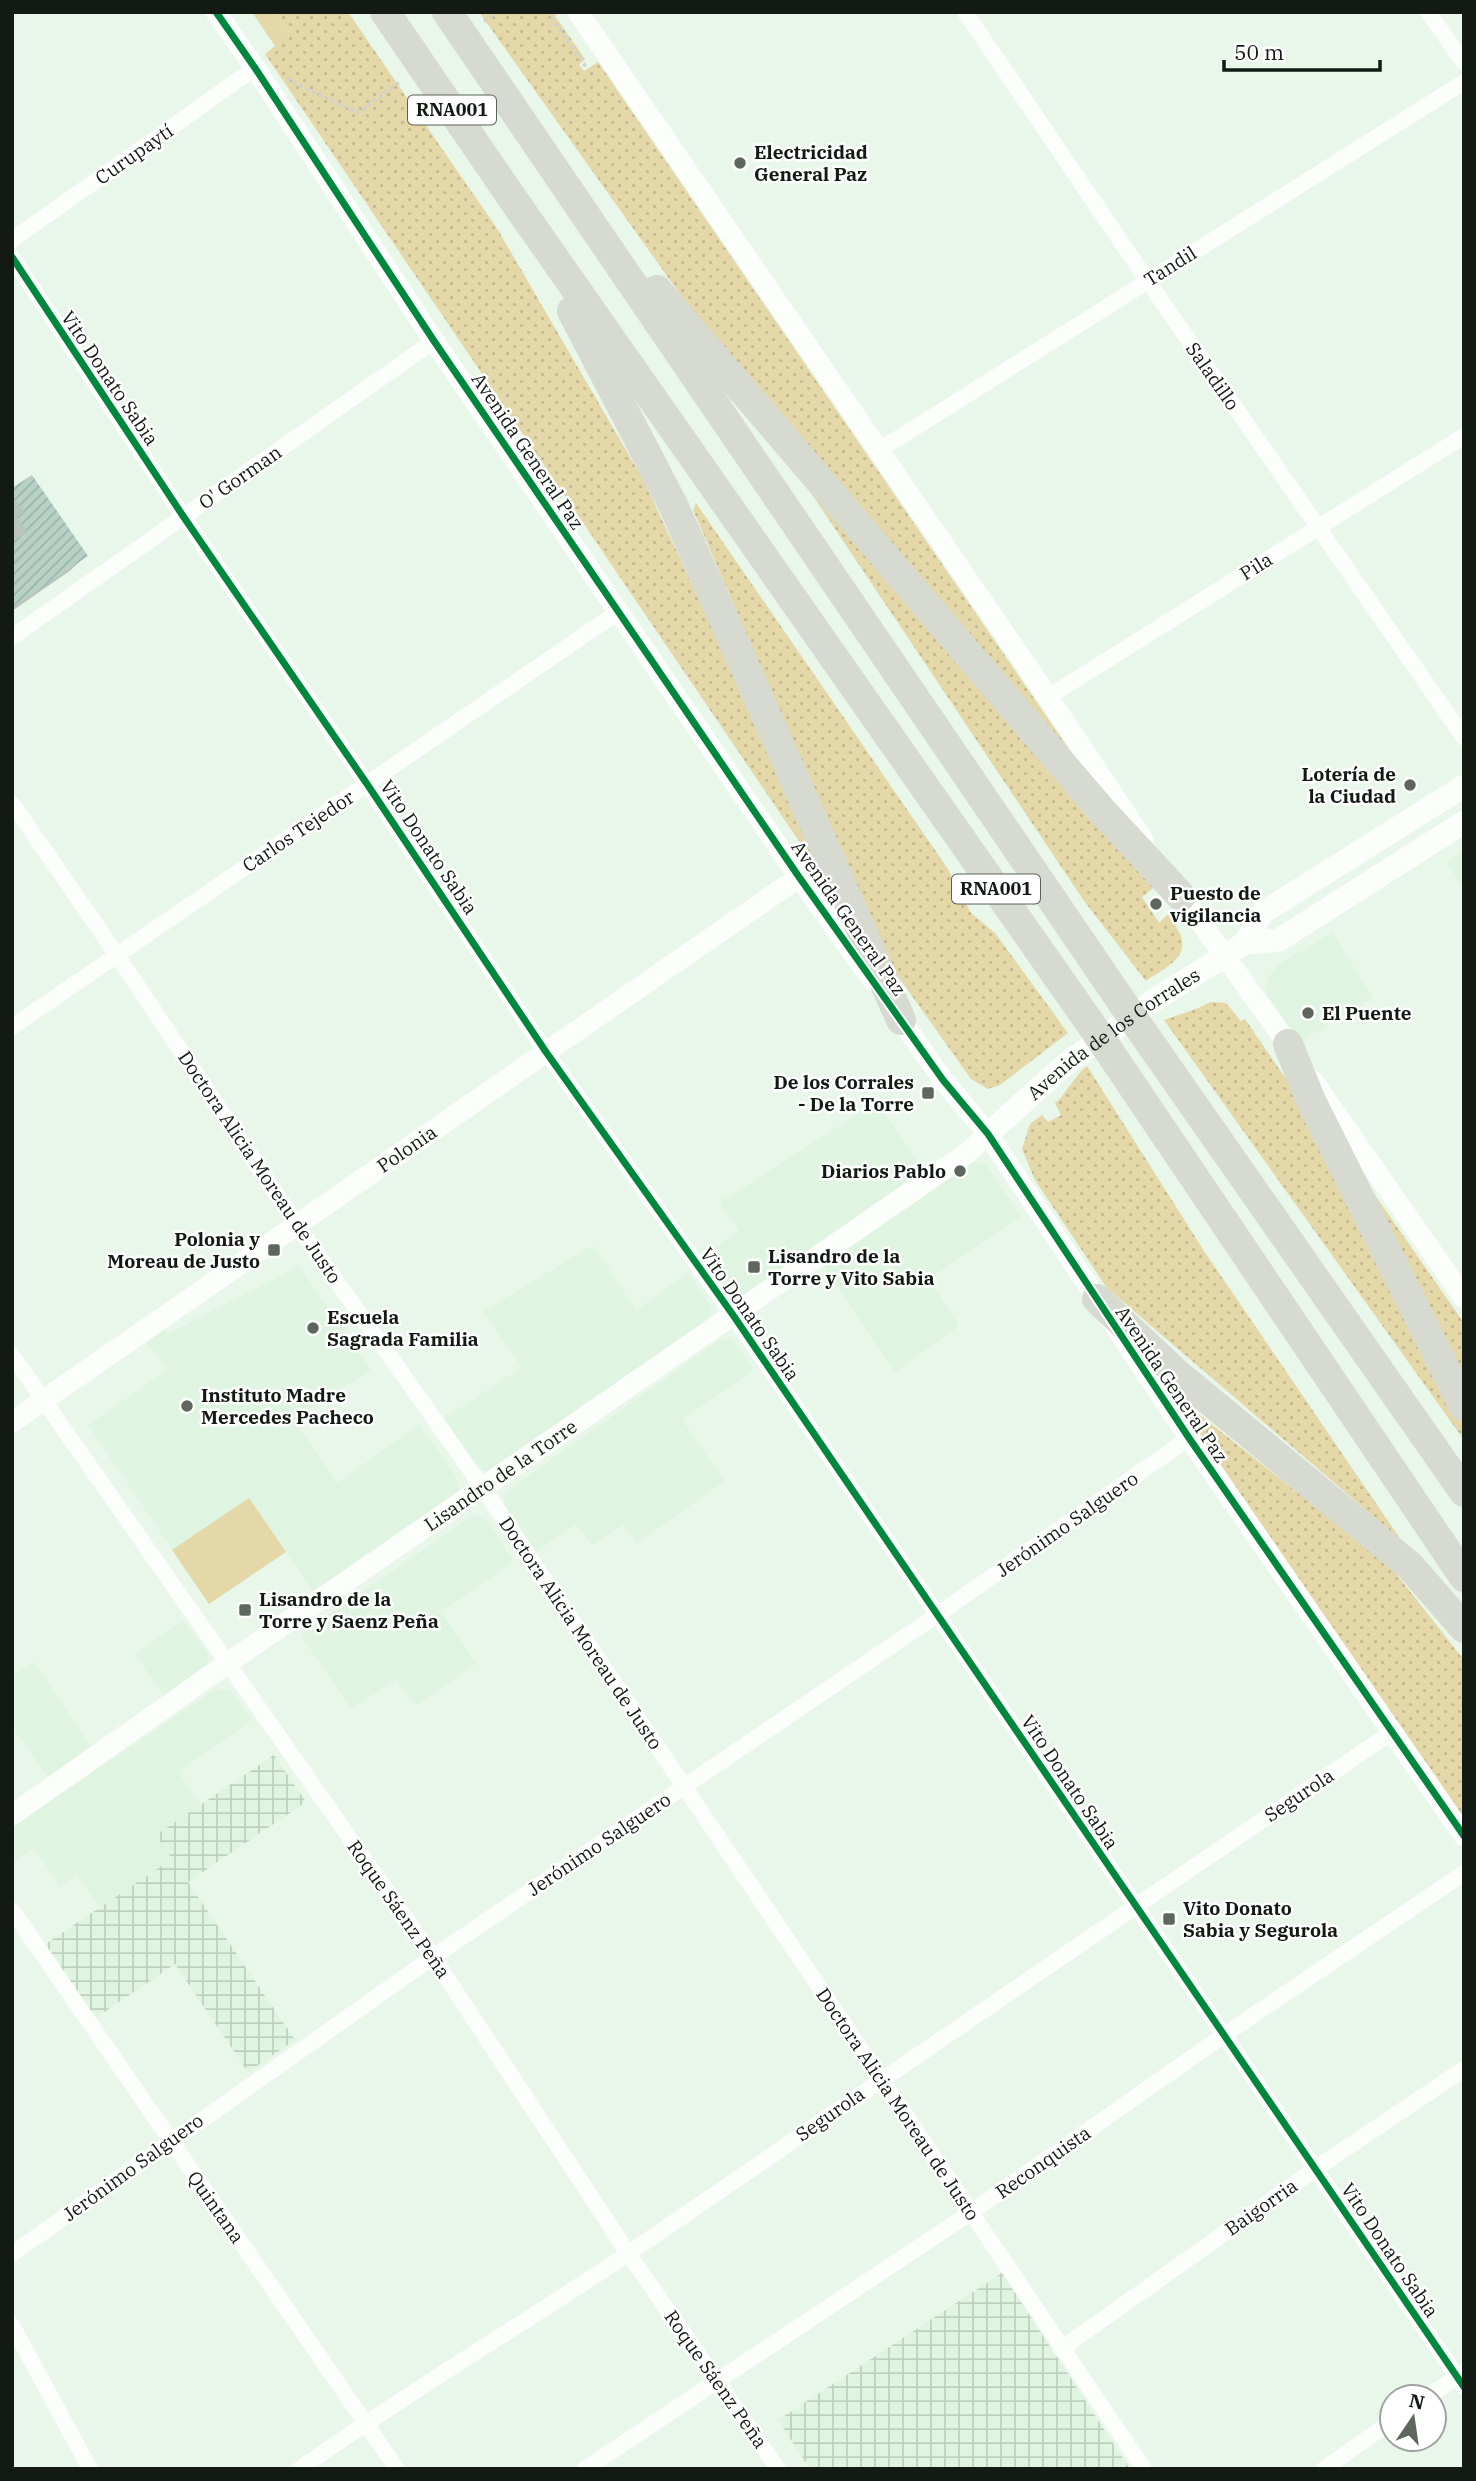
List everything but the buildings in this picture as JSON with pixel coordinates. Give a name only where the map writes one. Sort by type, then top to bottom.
[{"type":"highway","name":"RNA001","points":[[385,12],[519,208],[1090,1023],[1464,1577]]},
{"type":"highway","name":"RNA001","points":[[447,12],[1141,1030],[1464,1492]]},
{"type":"highway","points":[[550,162],[985,676],[1181,897]]},
{"type":"highway","points":[[519,208],[674,507],[901,1020]]},
{"type":"highway","points":[[1288,1044],[1311,1101],[1464,1407]]},
{"type":"highway","points":[[1097,1299],[1176,1373],[1410,1566],[1464,1628]]},
{"type":"main road","name":"Avenida de los Corrales","points":[[988,1134],[1067,1063],[1153,1001],[1245,943],[1262,913],[1464,786]]},
{"type":"main road","name":"Avenida de los Corrales","points":[[1245,943],[1279,940],[1464,822]]},
{"type":"street","name":"Avenida General Paz","points":[[216,12],[256,68],[434,341],[799,877],[943,1080],[988,1134],[1189,1438],[1464,1836]]},
{"type":"street","points":[[578,12],[1048,697],[1181,897],[1461,1290]]},
{"type":"street","name":"Saladillo","points":[[965,12],[1464,738]]},
{"type":"street","points":[[1428,12],[1464,63]]},
{"type":"street","name":"Curupaytí","points":[[12,240],[256,68]]},
{"type":"street","name":"Tandil","points":[[878,451],[1464,82]]},
{"type":"street","name":"Vito Donato Sabia","points":[[12,257],[183,516],[367,783],[547,1052],[733,1315],[1315,2169],[1461,2378]]},
{"type":"street","name":"O' Gorman","points":[[12,637],[434,341]]},
{"type":"street","name":"Pila","points":[[1048,697],[1464,436]]},
{"type":"street","name":"Carlos Tejedor","points":[[12,1027],[618,612]]},
{"type":"street","name":"Doctora Alicia Moreau de Justo","points":[[12,803],[297,1225],[483,1488],[1144,2469]]},
{"type":"street","name":"Polonia","points":[[12,1422],[799,877]]},
{"type":"street","name":"Lisandro de la Torre","points":[[12,1815],[966,1154],[988,1134]]},
{"type":"street","name":"Roque Sáenz Peña","points":[[12,1355],[433,1957],[628,2253],[778,2469]]},
{"type":"street","name":"Jerónimo Salguero","points":[[12,2254],[433,1957],[937,1615],[1189,1438]]},
{"type":"street","name":"Segurola","points":[[300,2469],[365,2422],[628,2253],[1392,1732]]},
{"type":"street","name":"Reconquista","points":[[585,2469],[970,2213],[1224,2035],[1464,1873]]},
{"type":"street","name":"Quintana","points":[[12,1910],[397,2469]]},
{"type":"street","name":"Baigorria","points":[[1061,2349],[1315,2169],[1464,2069]]},
{"type":"street","points":[[12,2325],[90,2469]]},
{"type":"street","points":[[1324,2469],[1378,2431]]},
{"type":"path","points":[[547,12],[586,67]]},
{"type":"path","points":[[290,81],[358,113],[373,101]]},
{"type":"shaded area","points":[[252,12],[274,12],[289,35],[275,46]]},
{"type":"shaded area","points":[[274,12],[348,12],[498,230],[644,481],[729,664],[822,875],[265,54],[289,35]]},
{"type":"shaded area","points":[[479,12],[559,12],[555,16],[585,59],[579,65],[584,71],[598,62],[1075,758],[682,297]]},
{"type":"shaded area","points":[[781,448],[1155,887],[1142,897],[1159,923],[1171,911],[1182,939],[1179,954],[1164,969],[1146,981],[1084,901]]},
{"type":"shaded area","points":[[696,503],[948,869],[971,913],[995,933],[1068,1033],[1000,1085],[988,1089],[971,1079],[882,950],[693,510]]},
{"type":"shaded area","points":[[1464,850],[1464,889],[1446,862]]},
{"type":"shaded area","points":[[1332,932],[1373,998],[1300,1042],[1269,997],[1267,980],[1278,965]]},
{"type":"shaded area","points":[[1211,1002],[1226,1003],[1241,1021],[1245,1019],[1288,1082],[1429,1350],[1464,1426],[1464,1440],[1164,1020]]},
{"type":"shaded area","points":[[1087,1066],[1204,1251],[1401,1540],[1107,1288],[1035,1180],[1022,1149],[1030,1124],[1042,1115],[1048,1122],[1061,1115],[1055,1103]]},
{"type":"shaded area","points":[[877,1102],[923,1169],[745,1300],[739,1301],[727,1295],[701,1257],[739,1231],[719,1203]]},
{"type":"shaded area","points":[[1347,1155],[1464,1323],[1464,1379]]},
{"type":"shaded area","points":[[973,1162],[986,1165],[1021,1216],[929,1279],[959,1326],[895,1372],[824,1266]]},
{"type":"shaded area","points":[[593,1245],[636,1310],[689,1273],[711,1307],[708,1323],[488,1472],[482,1470],[475,1465],[443,1419],[522,1367],[483,1312]]},
{"type":"shaded area","points":[[299,1266],[371,1370],[294,1420],[337,1483],[419,1424],[455,1475],[460,1491],[315,1594],[286,1552],[209,1604],[88,1425],[167,1370],[146,1341],[164,1329],[168,1334]]},
{"type":"shaded area","points":[[732,1339],[754,1370],[682,1420],[725,1481],[637,1543],[623,1524],[592,1546],[576,1524],[536,1552],[504,1506],[507,1491],[718,1341]]},
{"type":"shaded area","points":[[1171,1392],[1390,1566],[1464,1660],[1464,1820]]},
{"type":"shaded area","points":[[249,1498],[286,1552],[209,1604],[172,1550]]},
{"type":"shaded area","points":[[472,1516],[486,1520],[514,1561],[441,1612],[476,1664],[415,1706],[396,1679],[352,1709],[300,1635]]},
{"type":"shaded area","points":[[183,1621],[208,1654],[208,1665],[165,1698],[135,1654]]},
{"type":"shaded area","points":[[34,1662],[92,1749],[49,1779],[12,1726],[12,1677]]},
{"type":"shaded area","points":[[216,1689],[231,1691],[252,1720],[178,1772],[201,1805],[156,1835],[172,1859],[100,1907],[77,1874],[60,1886],[34,1848],[12,1863],[12,1827]]},
{"type":"shaded area","points":[[274,1755],[306,1802],[188,1882],[295,2040],[248,2072],[175,1964],[94,2019],[44,1945],[172,1859],[156,1835]]},
{"type":"shaded area","points":[[1002,2273],[1130,2469],[810,2469],[778,2420]]},
{"type":"cycle path","points":[[216,12],[434,341],[799,877],[943,1080],[988,1134],[1189,1438],[1464,1836]]},
{"type":"cycle path","points":[[12,257],[183,516],[546,1052],[733,1315],[1464,2387]]},
{"type":"place","name":"Electricidad General Paz","points":[[740,163]]},
{"type":"place","name":"Lotería de la Ciudad","points":[[1410,785]]},
{"type":"place","name":"Puesto de vigilancia","points":[[1156,904]]},
{"type":"place","name":"El Puente","points":[[1308,1013]]},
{"type":"place","name":"De los Corrales - De la Torre","points":[[928,1093]]},
{"type":"place","name":"Diarios Pablo","points":[[960,1171]]},
{"type":"place","name":"Polonia y Moreau de Justo","points":[[274,1250]]},
{"type":"place","name":"Lisandro de la Torre y Vito Sabia","points":[[754,1267]]},
{"type":"place","name":"Escuela Sagrada Familia","points":[[313,1328]]},
{"type":"place","name":"Instituto Madre Mercedes Pacheco","points":[[187,1406]]},
{"type":"place","name":"Lisandro de la Torre y Saenz Peña","points":[[245,1610]]},
{"type":"place","name":"Vito Donato Sabia y Segurola","points":[[1169,1919]]}]
